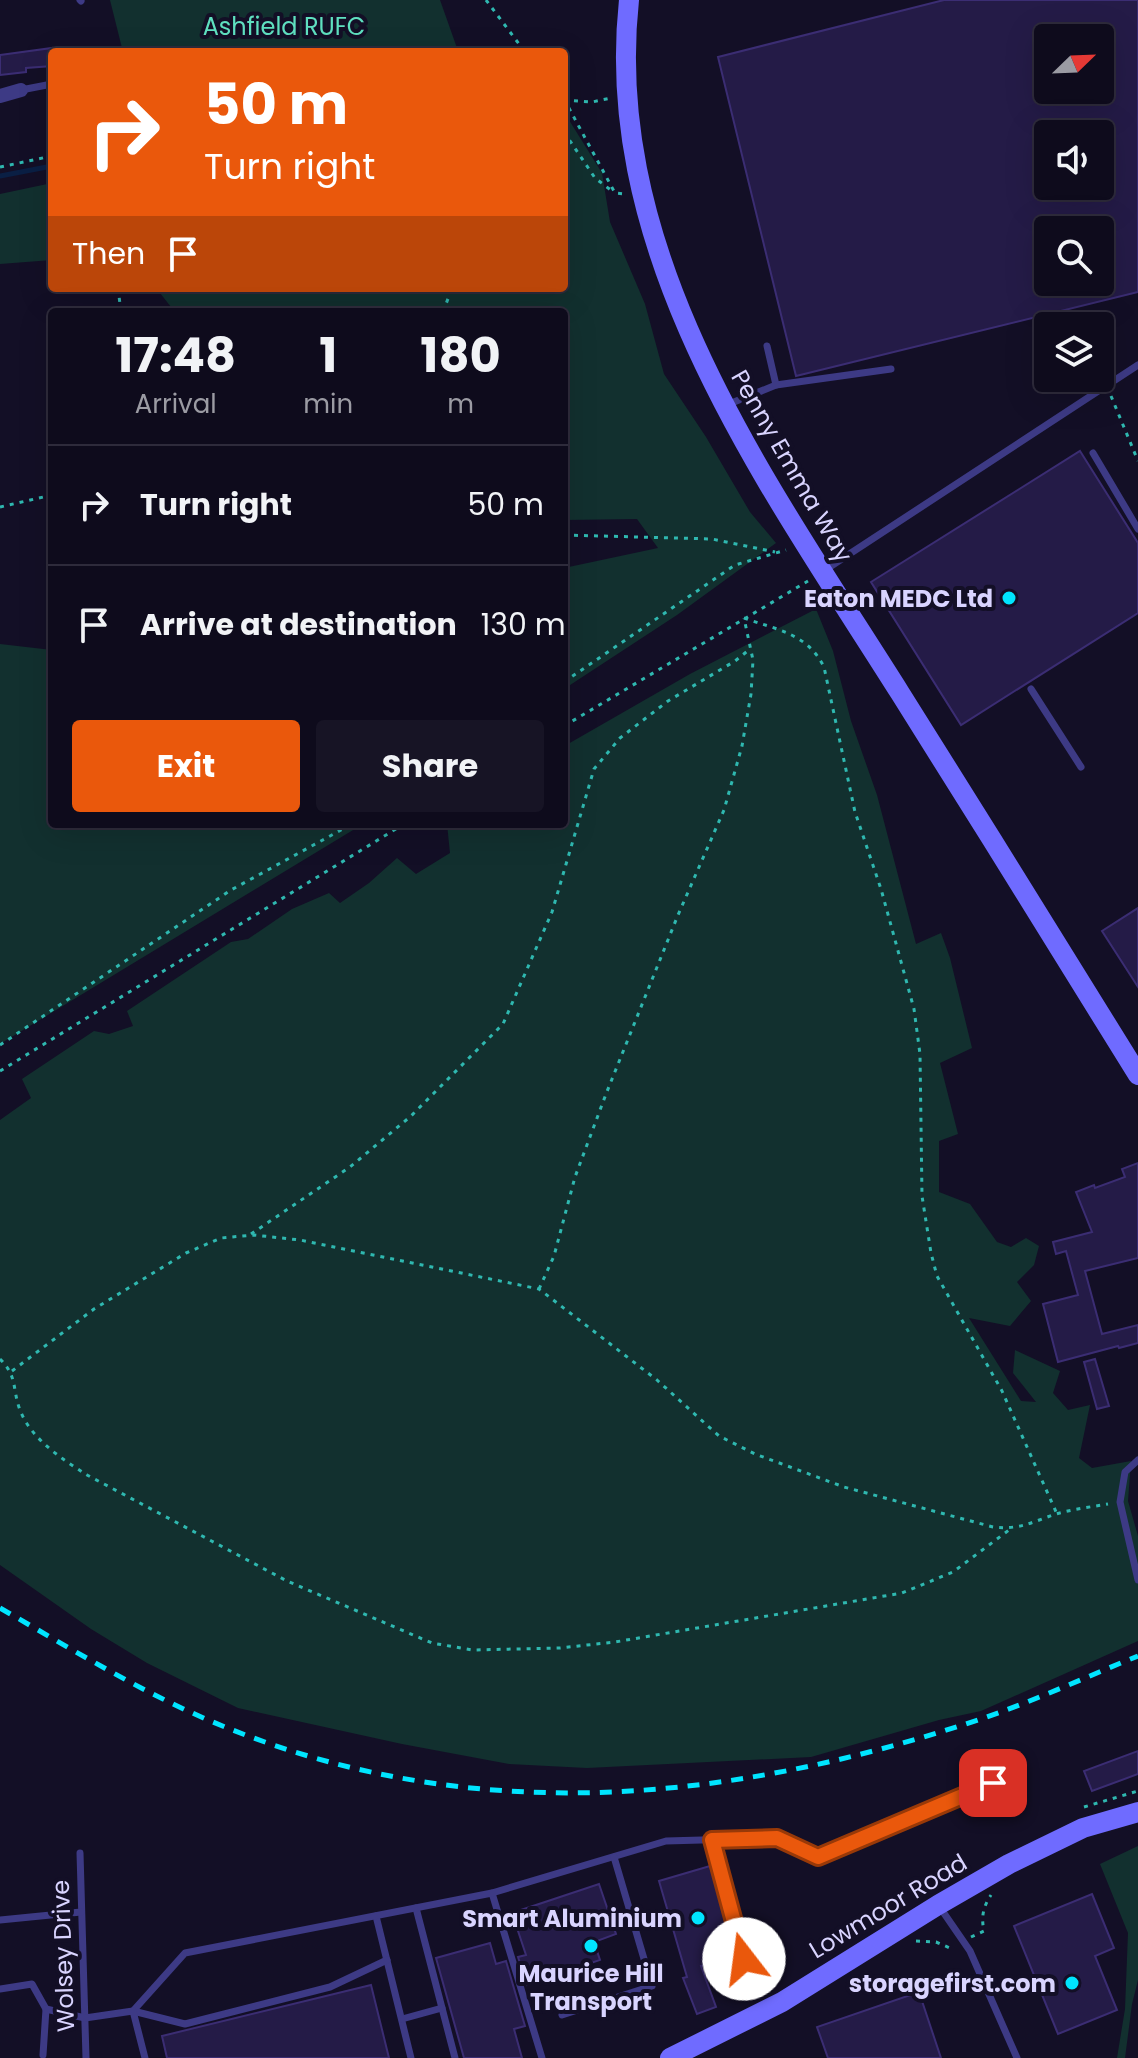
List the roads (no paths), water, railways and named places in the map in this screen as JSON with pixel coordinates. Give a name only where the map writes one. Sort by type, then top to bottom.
[{"type":"main road","name":"Penny Emma Way","points":[[629,0],[625,54],[627,95],[640,190],[663,270],[723,406],[823,572],[1138,1075]]},
{"type":"main road","name":"Lowmoor Road","points":[[670,2058],[782,2002],[1009,1864],[1083,1828],[1138,1812]]},
{"type":"street","points":[[0,96],[21,90]]},
{"type":"lane","points":[[21,90],[48,85]]},
{"type":"lane","points":[[767,346],[776,385]]},
{"type":"lane","points":[[823,572],[1138,365]]},
{"type":"lane","points":[[723,406],[776,385],[891,369]]},
{"type":"lane","points":[[1093,453],[1138,529]]},
{"type":"lane","points":[[1031,689],[1081,767]]},
{"type":"lane","points":[[1138,1460],[1125,1472],[1120,1502],[1138,1580]]},
{"type":"lane","points":[[133,2011],[185,1953],[492,1893],[666,1841],[777,1838],[818,1857],[993,1783]]},
{"type":"lane","points":[[712,1840],[744,1959],[714,1977]]},
{"type":"lane","name":"Wolsey Drive","points":[[80,1853],[86,2058]]},
{"type":"lane","points":[[562,2015],[652,1986],[614,1857]]},
{"type":"lane","points":[[492,1893],[542,2058]]},
{"type":"lane","points":[[938,1905],[970,1951],[1017,2058]]},
{"type":"lane","points":[[416,1908],[455,2058]]},
{"type":"lane","points":[[0,1920],[81,1912]]},
{"type":"lane","points":[[376,1916],[411,2058]]},
{"type":"lane","points":[[46,2009],[85,2018],[133,2011],[185,2024],[330,1987],[387,1960]]},
{"type":"lane","points":[[0,1989],[32,1984],[46,2009],[43,2055]]},
{"type":"lane","points":[[402,2019],[442,2008]]},
{"type":"lane","points":[[133,2011],[145,2058]]},
{"type":"waterway","points":[[0,176],[48,167]]},
{"type":"railway","points":[[0,1608],[132,1683],[213,1722],[308,1756],[404,1779],[500,1790],[596,1792],[692,1786],[789,1770],[885,1748],[981,1719],[1138,1656]]},
{"type":"place","name":"Eaton MEDC Ltd","points":[[1009,598]]},
{"type":"place","name":"Smart Aluminium","points":[[698,1918]]},
{"type":"place","name":"Maurice Hill Transport","points":[[591,1946]]},
{"type":"place","name":"storagefirst.com","points":[[1072,1983]]},
{"type":"park label","name":"Ashfield RUFC","points":[[284,26]]}]
